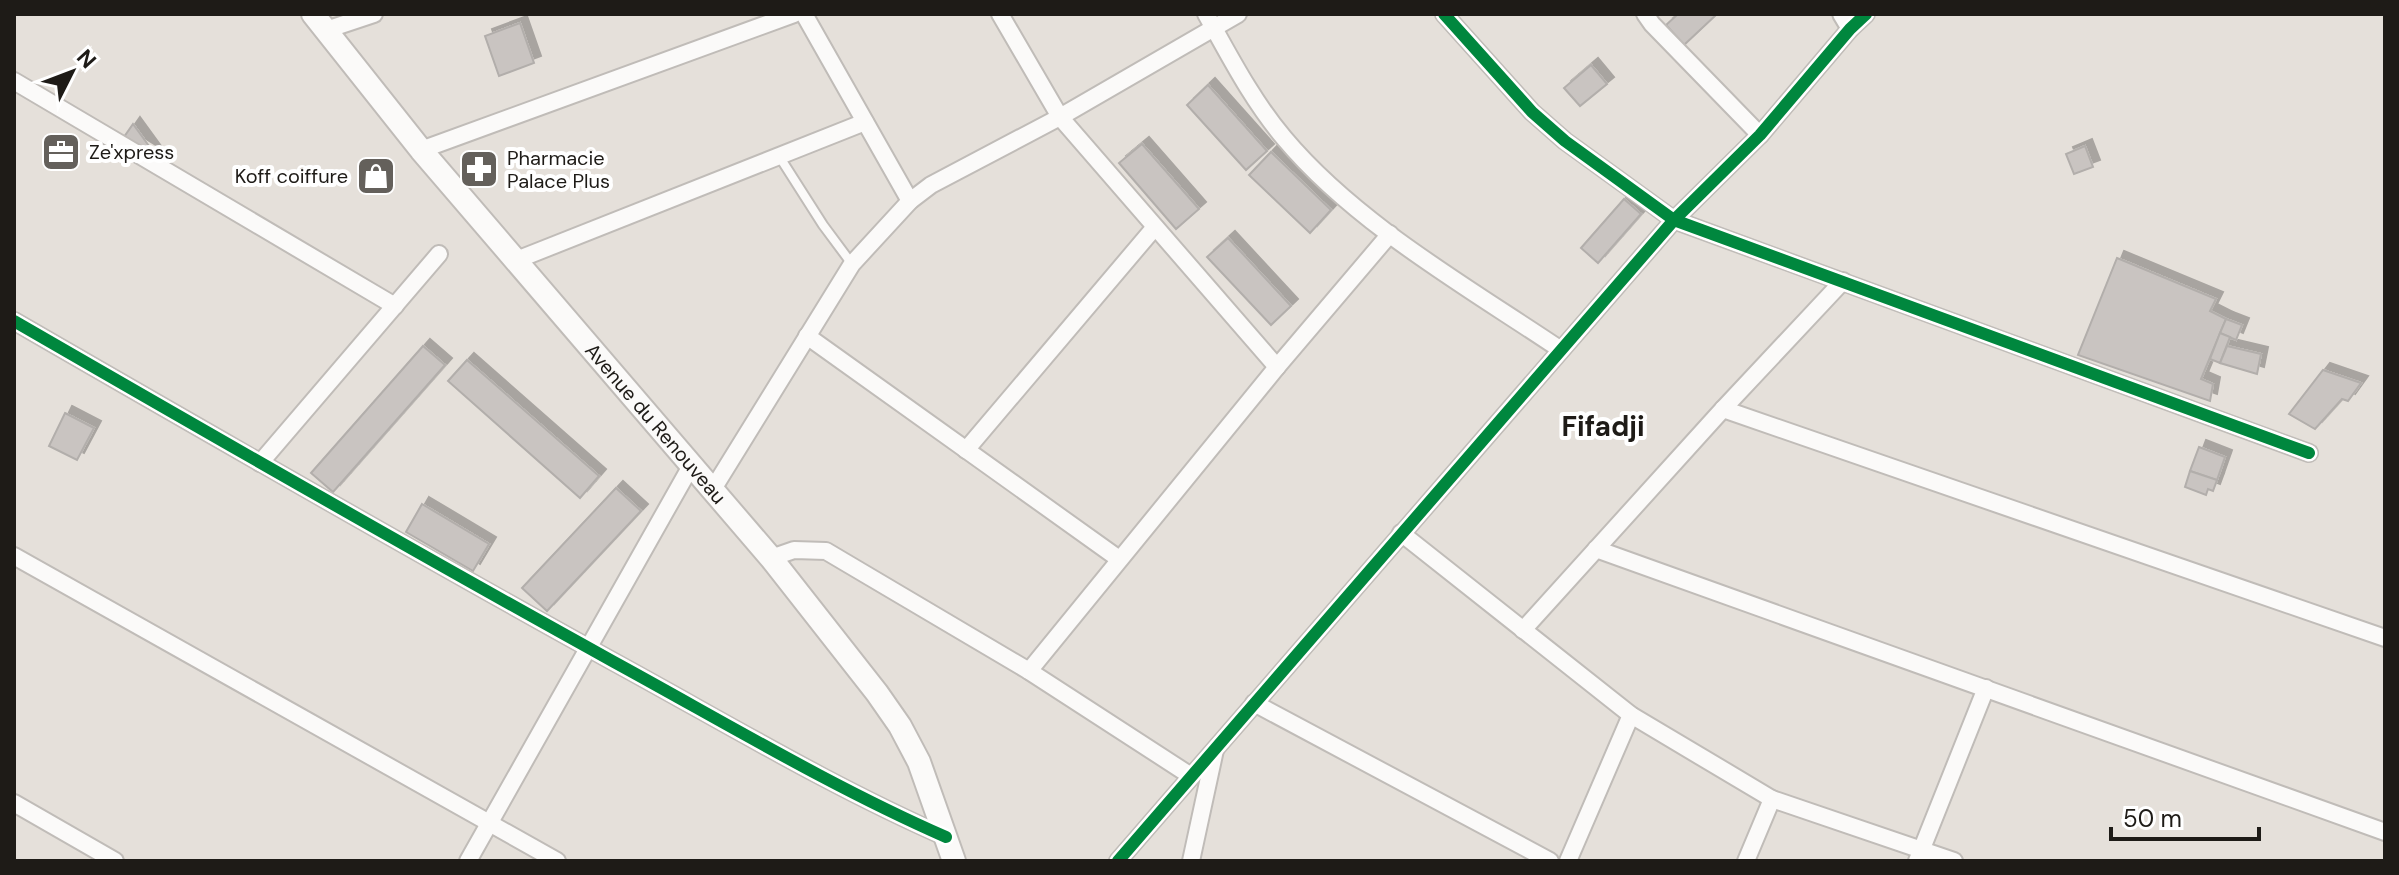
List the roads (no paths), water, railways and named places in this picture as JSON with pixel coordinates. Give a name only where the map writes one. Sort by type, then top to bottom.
[{"type":"main road","name":"Avenue du Renouveau","points":[[320,22],[514,261],[771,558],[877,693],[900,726],[919,762],[954,861]]},
{"type":"street","points":[[320,22],[374,14]]},
{"type":"street","points":[[421,150],[794,14]]},
{"type":"street","points":[[804,14],[910,201]]},
{"type":"street","points":[[1000,14],[1060,117],[1277,367]]},
{"type":"street","points":[[713,489],[852,264],[910,201],[931,185],[1060,117],[1209,20],[1238,14]]},
{"type":"street","points":[[1444,14],[1532,112],[1565,141],[1674,220],[2309,453]]},
{"type":"street","points":[[1645,14],[1760,135]]},
{"type":"street","points":[[1841,14],[1850,29]]},
{"type":"street","points":[[1118,861],[1674,220],[1760,135],[1866,14]]},
{"type":"street","points":[[1209,20],[1246,86],[1284,138],[1332,188],[1390,234],[1561,350]]},
{"type":"street","points":[[14,81],[395,306]]},
{"type":"street","points":[[514,261],[865,122]]},
{"type":"street","points":[[966,450],[1155,227]]},
{"type":"street","points":[[1029,671],[1277,367],[1390,234]]},
{"type":"street","points":[[260,463],[439,254]]},
{"type":"street","points":[[1523,630],[1843,281]]},
{"type":"street","points":[[14,321],[588,648],[876,806],[946,837]]},
{"type":"street","points":[[807,336],[1119,559]]},
{"type":"street","points":[[1723,409],[2385,638]]},
{"type":"street","points":[[468,861],[691,466]]},
{"type":"street","points":[[1401,533],[1631,715],[1772,799],[1920,856],[1954,861]]},
{"type":"street","points":[[1596,549],[2385,832]]},
{"type":"street","points":[[771,558],[794,550],[826,551],[1029,671],[1191,776]]},
{"type":"street","points":[[14,556],[557,861]]},
{"type":"street","points":[[1920,856],[1986,688]]},
{"type":"street","points":[[1254,703],[1550,861]]},
{"type":"street","points":[[1568,861],[1631,715]]},
{"type":"street","points":[[1191,861],[1216,748]]},
{"type":"street","points":[[1746,861],[1772,799]]},
{"type":"street","points":[[14,803],[115,861]]},
{"type":"lane","points":[[778,156],[852,264]]},
{"type":"place","name":"Ze'xpress","points":[[61,152]]},
{"type":"place","name":"Pharmacie Palace Plus","points":[[479,169]]},
{"type":"place","name":"Koff coiffure","points":[[376,176]]},
{"type":"district","name":"Fifadji","points":[[1603,426]]}]
